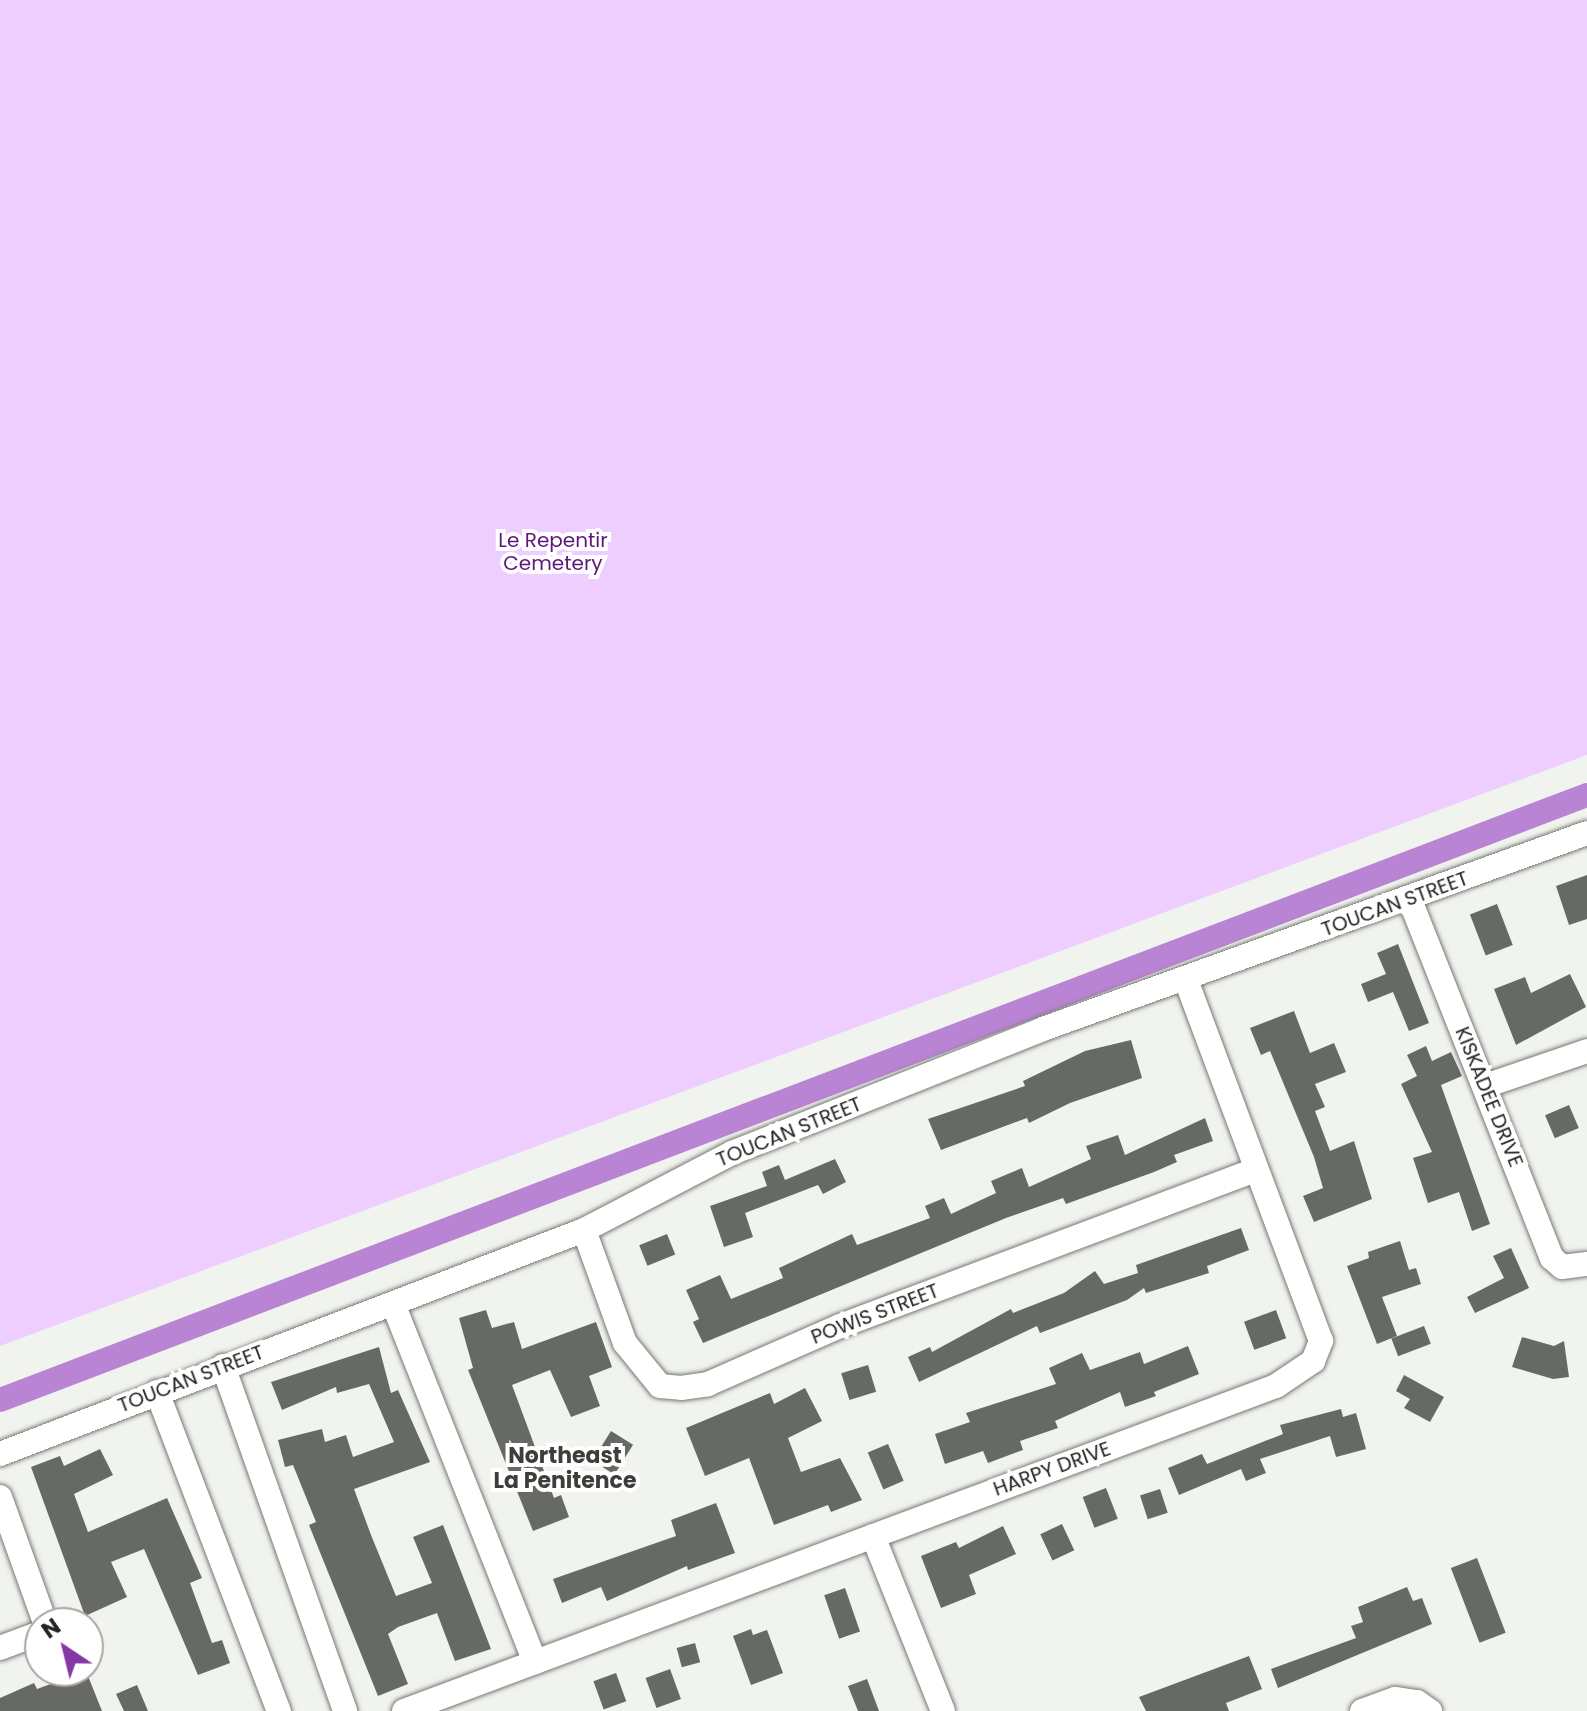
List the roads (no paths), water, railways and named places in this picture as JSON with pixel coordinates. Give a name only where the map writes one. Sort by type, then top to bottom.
[{"type":"street","name":"TOUCAN STREET","points":[[0,1454],[223,1366],[394,1306],[584,1230],[732,1153],[1043,1029],[1410,900],[1587,833]]},
{"type":"street","name":"KISKADEE DRIVE","points":[[1410,900],[1552,1258],[1562,1267],[1587,1264]]},
{"type":"street","name":"HARPY DRIVE","points":[[404,1711],[1276,1386],[1313,1361],[1321,1341],[1186,979]]},
{"type":"street","points":[[1485,1086],[1587,1051]]},
{"type":"street","name":"POWIS STREET","points":[[584,1230],[625,1343],[660,1386],[681,1388],[708,1384],[840,1326],[1255,1170]]},
{"type":"street","points":[[394,1306],[535,1662]]},
{"type":"street","points":[[223,1366],[345,1711]]},
{"type":"street","points":[[157,1392],[279,1711]]},
{"type":"street","points":[[0,1497],[39,1607]]},
{"type":"street","points":[[873,1536],[943,1711]]},
{"type":"street","points":[[0,1648],[24,1639]]},
{"type":"street","points":[[1362,1711],[1395,1699],[1417,1702],[1430,1711]]},
{"type":"waterway","points":[[0,1400],[1587,795]]},
{"type":"district","name":"Northeast La Penitence","points":[[565,1468]]},
{"type":"park label","name":"Le Repentir Cemetery","points":[[553,552]]}]
